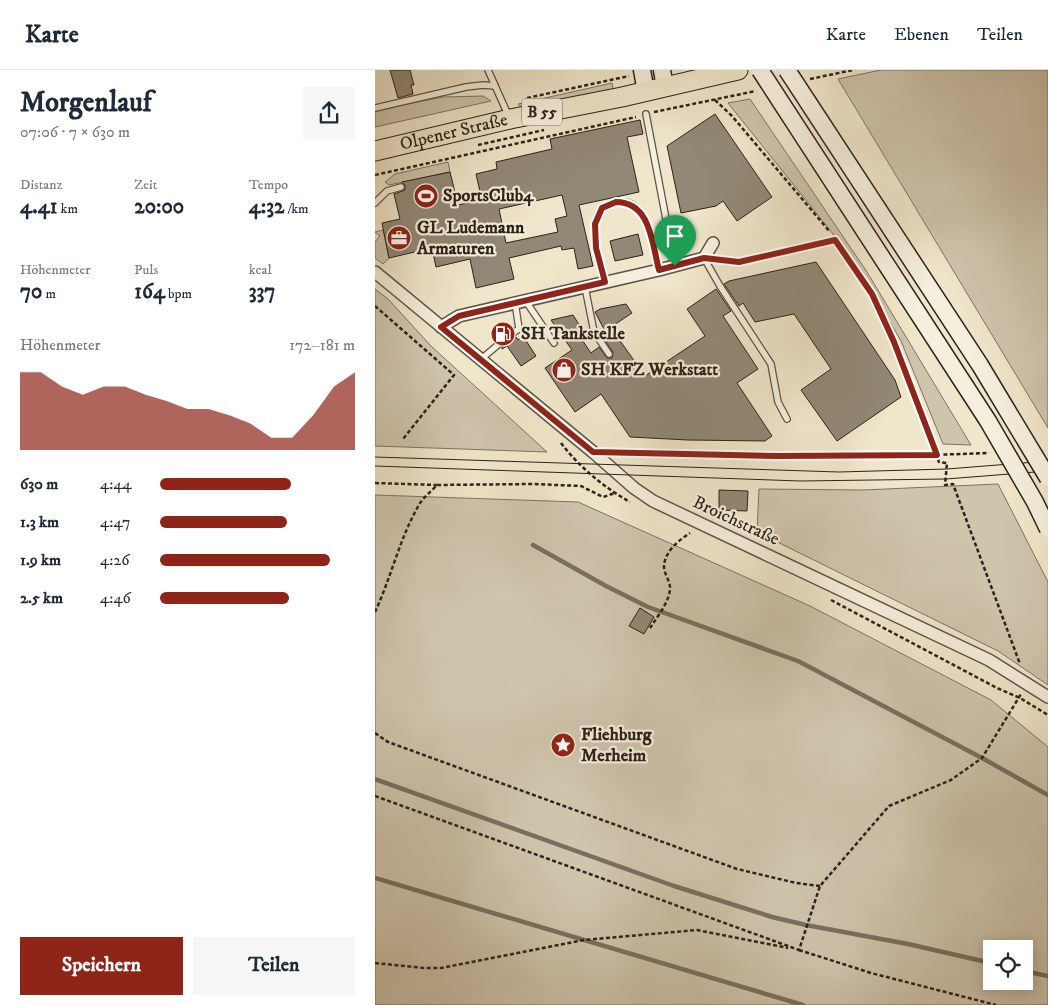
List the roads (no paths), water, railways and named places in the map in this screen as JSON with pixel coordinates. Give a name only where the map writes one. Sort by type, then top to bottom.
[{"type":"main road","name":"Olpener Straße","points":[[375,151],[509,118],[646,92],[664,78],[738,70]]},
{"type":"main road","points":[[761,70],[988,420],[1035,502],[1048,529]]},
{"type":"main road","points":[[787,70],[980,365],[1048,478]]},
{"type":"main road","points":[[634,71],[646,92]]},
{"type":"street","points":[[441,327],[459,316],[704,258],[713,243]]},
{"type":"street","name":"Broichstraße","points":[[375,272],[627,482],[653,501],[989,660],[1048,697]]},
{"type":"lane","points":[[488,70],[509,118]]},
{"type":"lane","points":[[375,108],[466,87],[495,86]]},
{"type":"lane","points":[[646,114],[675,266]]},
{"type":"lane","points":[[375,203],[387,191],[401,186]]},
{"type":"lane","points":[[605,282],[596,248],[595,224],[602,208],[616,202],[627,202],[637,208],[647,222],[659,270]]},
{"type":"lane","points":[[704,258],[739,262],[835,240]]},
{"type":"lane","points":[[704,258],[771,364],[778,402],[787,418]]},
{"type":"lane","points":[[585,287],[594,332],[609,354]]},
{"type":"lane","points":[[513,333],[519,329],[520,301]]},
{"type":"lane","points":[[520,301],[554,343]]},
{"type":"lane","points":[[480,360],[499,344]]},
{"type":"waterway","points":[[533,545],[648,607],[798,661],[1048,795]]},
{"type":"waterway","points":[[375,779],[674,886],[772,917],[983,961]]},
{"type":"waterway","points":[[375,878],[803,1005]]},
{"type":"waterway","points":[[1033,973],[1048,976]]},
{"type":"tram line","points":[[375,457],[839,472],[947,469],[1048,461]]},
{"type":"tram line","points":[[375,466],[800,481],[946,479],[1048,471]]},
{"type":"place","name":"SportsClub4","points":[[426,196]]},
{"type":"place","name":"GL Ludemann Armaturen","points":[[399,238]]},
{"type":"place","name":"SH Tankstelle","points":[[503,334]]},
{"type":"place","name":"SH KFZ Werkstatt","points":[[564,370]]},
{"type":"place","name":"Fliehburg Merheim","points":[[563,745]]}]
